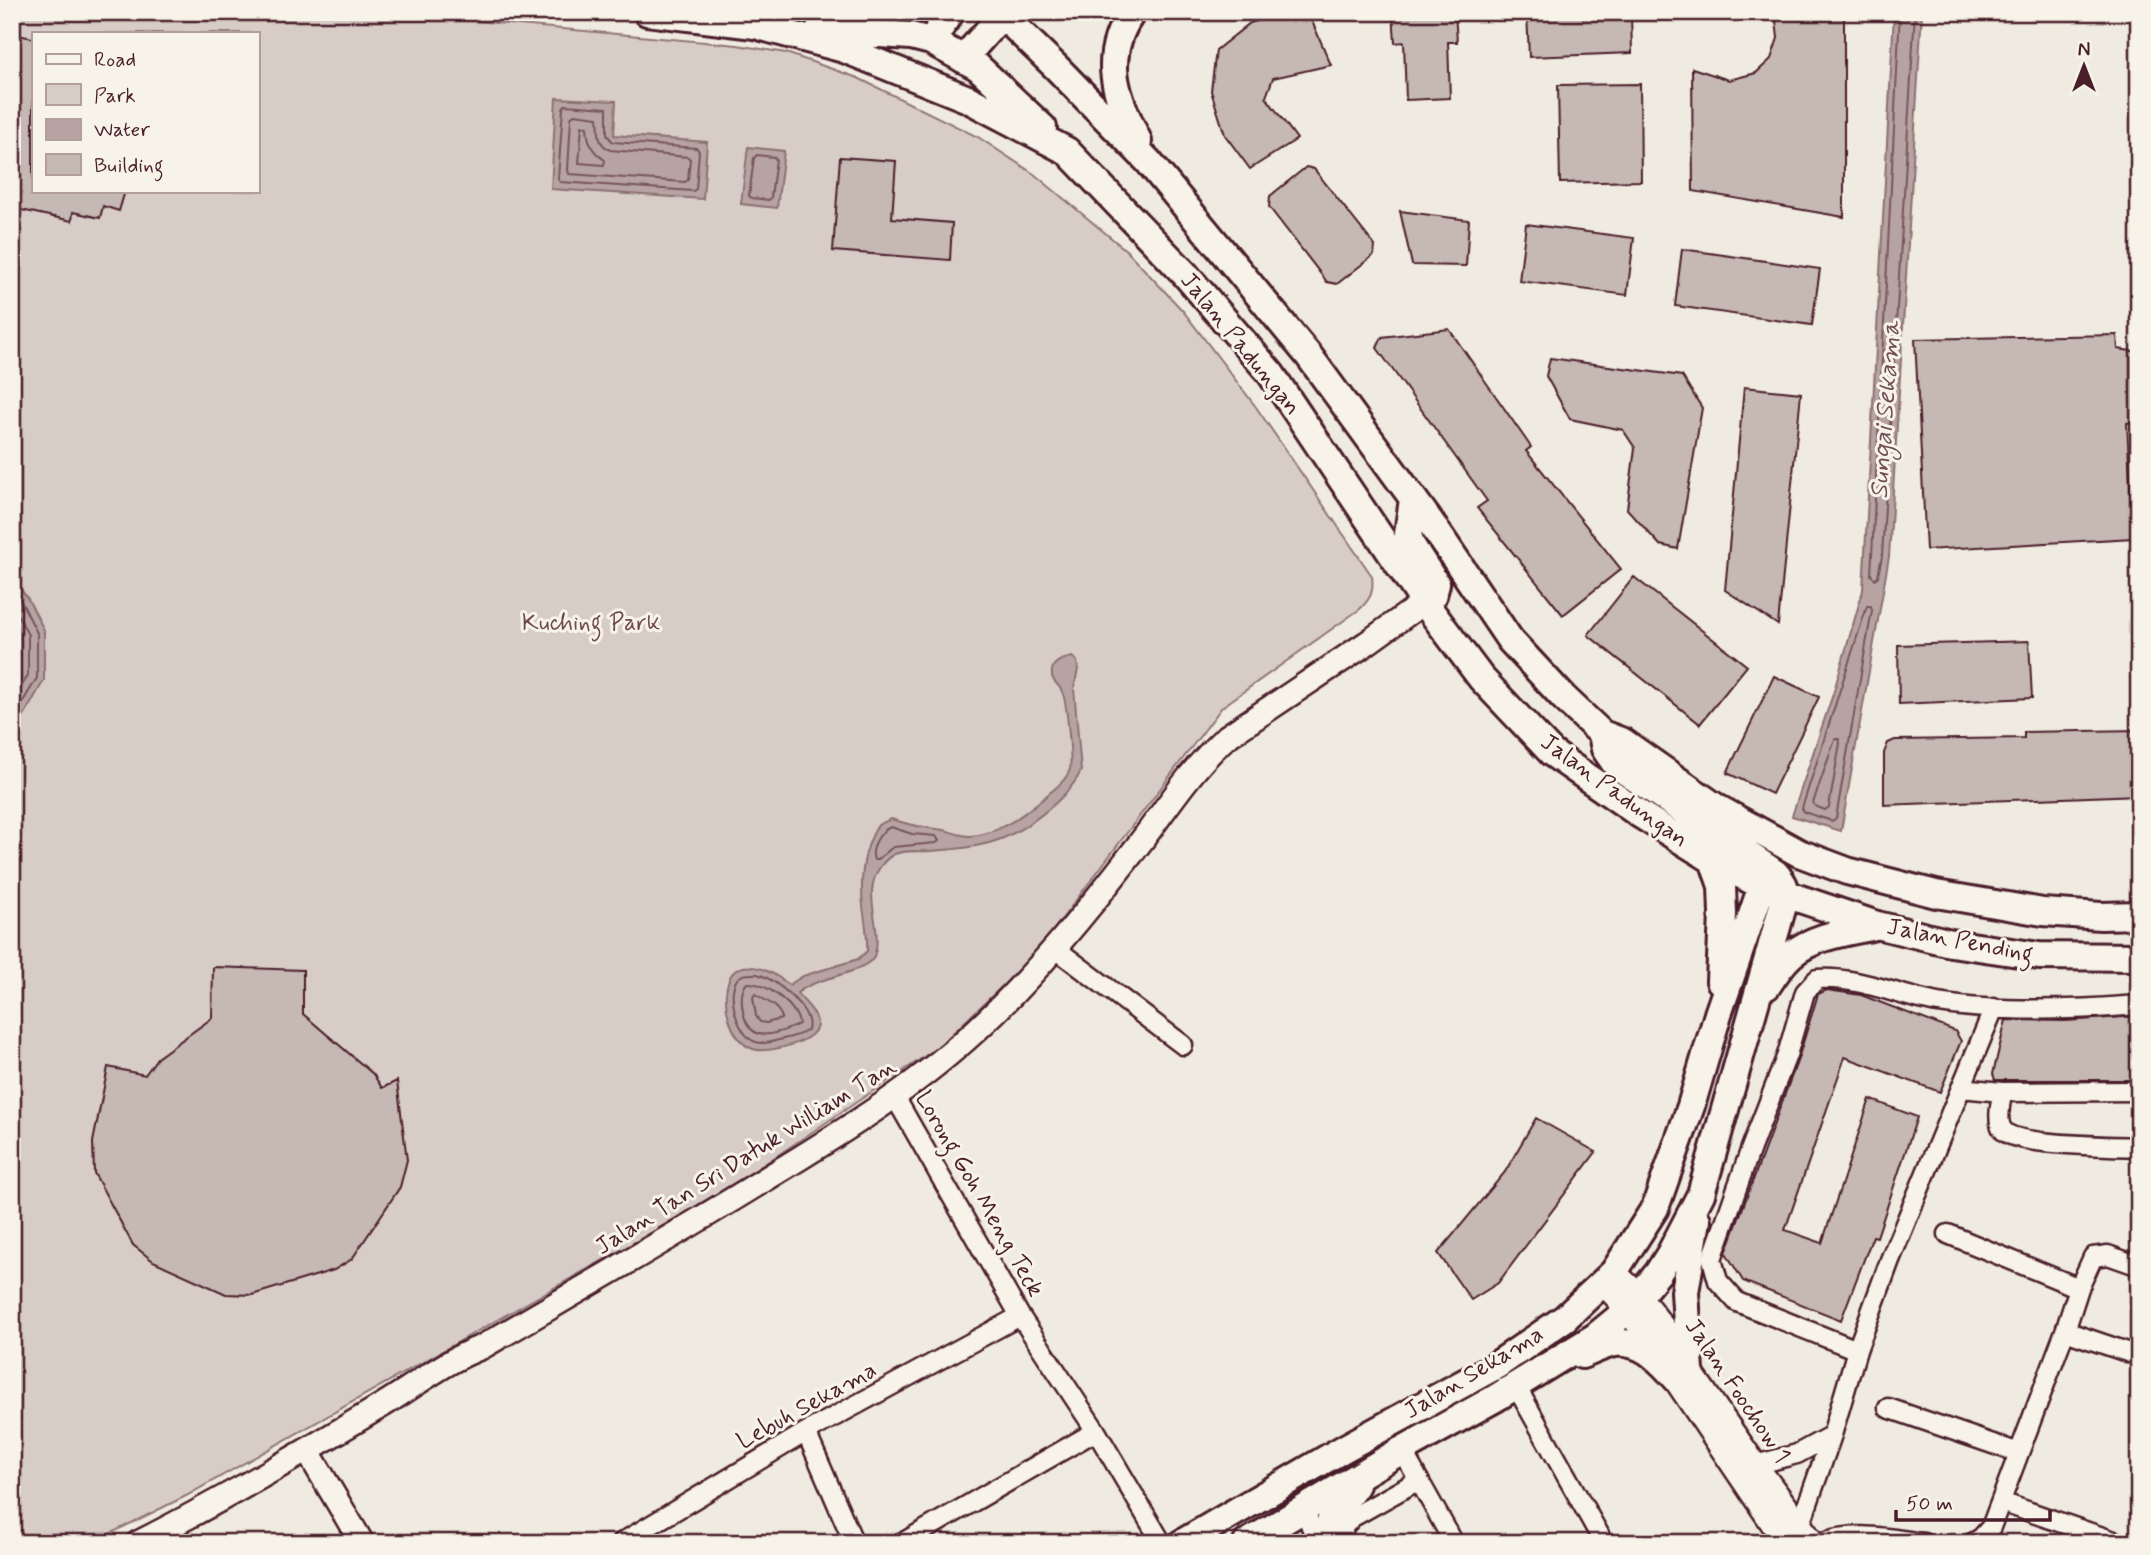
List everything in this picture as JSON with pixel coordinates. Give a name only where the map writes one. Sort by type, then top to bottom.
[{"type":"main road","name":"Jalan Padungan","points":[[647,12],[755,25],[844,49],[968,99],[1067,151],[1185,274],[1271,374],[1424,602],[1482,678],[1552,753],[1641,815],[1713,860],[1774,885]]},
{"type":"main road","points":[[931,41],[951,12]]},
{"type":"main road","points":[[1132,12],[1119,33],[1113,59],[1115,83],[1120,105],[1148,161]]},
{"type":"main road","name":"Jalan Padungan","points":[[1003,13],[1148,161],[1309,356],[1413,499],[1510,640],[1563,697],[1602,734],[1623,742],[1717,808],[1798,853]]},
{"type":"main road","points":[[964,59],[1003,13]]},
{"type":"main road","points":[[755,25],[911,36],[931,41],[978,67],[1067,151]]},
{"type":"main road","points":[[1413,499],[1408,534],[1411,545],[1436,584],[1433,595],[1424,602]]},
{"type":"main road","points":[[1602,734],[1605,749],[1616,765],[1774,885],[1804,869],[1847,871]]},
{"type":"main road","name":"Jalan Pending","points":[[1798,853],[1847,871],[1936,894],[2043,912],[2101,916],[2139,915]]},
{"type":"main road","points":[[1713,860],[1722,886],[1723,914],[1718,1014]]},
{"type":"main road","name":"Jalan Pending","points":[[1774,885],[1877,925],[1951,943],[2039,956],[2139,957]]},
{"type":"main road","name":"Jalan Sekama","points":[[1247,1543],[1552,1364],[1595,1337],[1634,1303],[1670,1254],[1701,1194],[1756,1004],[1774,885]]},
{"type":"main road","name":"Jalan Sekama","points":[[1191,1538],[1345,1448],[1497,1365],[1565,1318],[1608,1277],[1655,1208],[1691,1106],[1718,1014],[1774,885]]},
{"type":"main road","points":[[1756,1004],[1791,954],[1832,935],[1877,925]]},
{"type":"main road","points":[[1683,1375],[1685,1292],[1701,1194]]},
{"type":"main road","points":[[1552,1364],[1613,1343],[1635,1345],[1654,1354],[1683,1375]]},
{"type":"main road","points":[[1327,1543],[1331,1519],[1366,1472]]},
{"type":"main road","points":[[1191,1538],[1230,1526],[1278,1501],[1288,1499],[1305,1510]]},
{"type":"street","name":"Jalan Tan Sri Datuk William Tan","points":[[138,1543],[207,1507],[380,1408],[465,1353],[482,1347],[740,1195],[895,1097],[948,1056],[1056,949],[1207,754],[1224,738],[1424,602]]},
{"type":"street","points":[[1056,949],[1183,1045]]},
{"type":"street","points":[[1857,1350],[1737,1303],[1718,1281],[1712,1259],[1787,1055],[1805,992],[1817,979],[1837,978],[1938,1003],[1994,1008],[2139,1006]]},
{"type":"street","points":[[1800,1537],[1857,1350],[1895,1248],[1994,1008]]},
{"type":"street","points":[[1961,1088],[2002,1092],[2139,1091]]},
{"type":"street","points":[[2002,1092],[2000,1126],[2004,1133],[2013,1137],[2044,1143],[2139,1147]]},
{"type":"street","name":"Lorong Goh Meng Teck","points":[[895,1097],[1020,1316],[1096,1431],[1162,1543]]},
{"type":"street","points":[[1948,1234],[2079,1288]]},
{"type":"street","points":[[1972,1543],[1991,1527],[2079,1288],[2093,1257],[2108,1255],[2139,1266]]},
{"type":"street","name":"Jalan Foochow 1","points":[[1608,1277],[1664,1329],[1683,1375],[1800,1537]]},
{"type":"street","name":"Lebuh Sekama","points":[[621,1543],[806,1432],[1020,1316]]},
{"type":"street","points":[[2065,1331],[2139,1356]]},
{"type":"street","name":"Jalan Foochow 1","points":[[1683,1375],[1755,1465],[1800,1537]]},
{"type":"street","points":[[1516,1386],[1599,1534]]},
{"type":"street","points":[[1888,1408],[2020,1453]]},
{"type":"street","points":[[902,1543],[1096,1431]]},
{"type":"street","points":[[806,1432],[854,1543]]},
{"type":"street","points":[[1755,1465],[1797,1454],[1832,1435]]},
{"type":"street","points":[[307,1450],[362,1543]]},
{"type":"street","points":[[1402,1450],[1454,1543]]},
{"type":"street","points":[[1341,1543],[1344,1526],[1353,1517],[1419,1480]]},
{"type":"street","points":[[2001,1502],[2120,1543]]},
{"type":"street","points":[[1305,1510],[1317,1543]]},
{"type":"street","points":[[1821,1543],[1844,1537],[1864,1537],[1923,1543]]},
{"type":"green space","name":"Kuching Park","points":[[12,12],[377,12],[737,45],[786,53],[858,78],[978,137],[1034,174],[1127,251],[1183,311],[1256,407],[1372,576],[1372,591],[1367,601],[1360,609],[1222,707],[1033,957],[937,1048],[720,1194],[186,1496],[91,1543],[12,1543]]},
{"type":"water","name":"Sungai Sekama","points":[[1922,12],[1889,557],[1841,831],[1792,816],[1833,694],[1863,590],[1894,13]]},
{"type":"water","points":[[556,98],[616,101],[614,135],[707,142],[703,199],[551,189]]},
{"type":"water","points":[[748,147],[784,151],[777,208],[741,204]]},
{"type":"water","points":[[12,577],[28,599],[44,630],[44,680],[20,723],[12,729]]},
{"type":"water","points":[[1072,657],[1077,661],[1078,669],[1074,688],[1081,771],[1065,793],[1041,815],[1001,839],[982,845],[937,851],[901,852],[890,857],[881,866],[872,888],[877,935],[873,959],[855,970],[815,983],[797,993],[813,1011],[817,1024],[815,1030],[801,1041],[769,1050],[753,1049],[740,1040],[735,1034],[727,1010],[726,994],[734,972],[741,968],[760,969],[789,985],[803,976],[858,959],[867,951],[862,874],[869,844],[878,825],[891,819],[963,835],[981,835],[1020,817],[1063,781],[1070,769],[1069,732],[1063,694],[1053,678],[1052,671],[1057,663]]},
{"type":"building","points":[[1287,12],[1308,12],[1331,65],[1273,78],[1266,97],[1297,139],[1250,169],[1225,135],[1211,91],[1216,50],[1250,23]]},
{"type":"building","points":[[1393,12],[1455,12],[1457,42],[1448,42],[1450,98],[1406,100],[1404,42],[1395,43]]},
{"type":"building","points":[[1527,12],[1631,12],[1632,53],[1529,57]]},
{"type":"building","points":[[1775,12],[1844,12],[1844,217],[1693,191],[1692,68],[1729,80],[1756,73],[1771,59],[1778,38]]},
{"type":"building","points":[[12,34],[32,38],[32,192],[125,192],[119,211],[103,206],[100,218],[73,212],[72,221],[12,208]]},
{"type":"building","points":[[1640,84],[1641,181],[1560,183],[1558,85]]},
{"type":"building","points":[[840,157],[896,161],[892,218],[952,223],[950,260],[833,251]]},
{"type":"building","points":[[1306,167],[1314,169],[1375,246],[1374,255],[1337,284],[1327,282],[1269,207],[1270,196]]},
{"type":"building","points":[[1400,211],[1469,220],[1466,266],[1412,265]]},
{"type":"building","points":[[1526,224],[1634,238],[1627,295],[1519,281]]},
{"type":"building","points":[[1682,249],[1820,269],[1812,325],[1675,306]]},
{"type":"building","points":[[1449,329],[1531,447],[1526,451],[1621,569],[1563,615],[1477,508],[1487,501],[1377,348],[1382,337]]},
{"type":"building","points":[[2117,335],[2118,349],[2139,352],[2139,422],[2127,423],[2133,538],[1926,550],[1915,339]]},
{"type":"building","points":[[1550,358],[1682,376],[1702,408],[1678,549],[1660,545],[1627,509],[1635,448],[1623,430],[1570,419],[1546,376]]},
{"type":"building","points":[[1744,387],[1801,393],[1778,625],[1725,590]]},
{"type":"building","points":[[1634,577],[1747,666],[1700,724],[1588,635]]},
{"type":"building","points":[[2029,641],[2032,698],[1899,704],[1898,645]]},
{"type":"building","points":[[1774,676],[1819,697],[1772,794],[1727,773]]},
{"type":"building","points":[[2139,730],[2139,795],[1884,805],[1884,753],[1888,743],[1895,740],[2024,738],[2024,732]]},
{"type":"building","points":[[213,967],[303,970],[303,1014],[373,1074],[382,1088],[397,1081],[407,1160],[400,1187],[352,1259],[334,1270],[252,1295],[226,1294],[153,1261],[133,1245],[94,1173],[93,1142],[108,1067],[145,1075],[157,1058],[212,1018]]},
{"type":"building","points":[[1827,990],[1861,995],[1955,1031],[1961,1041],[1940,1092],[1845,1057],[1785,1230],[1822,1243],[1870,1099],[1917,1117],[1877,1237],[1873,1236],[1841,1320],[1743,1281],[1726,1253],[1798,1059],[1818,994]]},
{"type":"building","points":[[2139,1016],[2139,1080],[1995,1080],[1993,1074],[2006,1020],[2065,1021]]},
{"type":"building","points":[[1536,1118],[1596,1152],[1498,1283],[1471,1300],[1438,1253],[1505,1172]]}]
